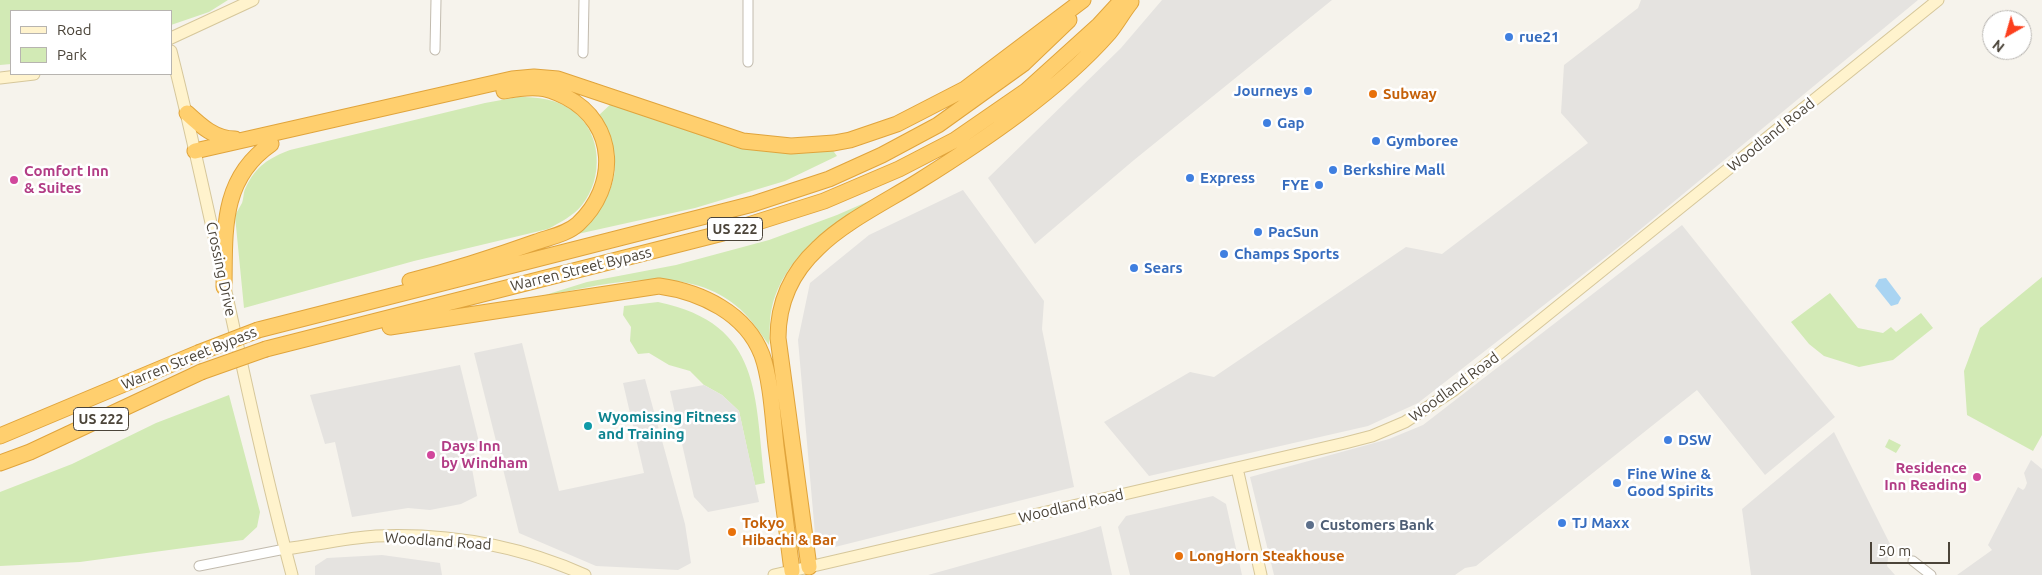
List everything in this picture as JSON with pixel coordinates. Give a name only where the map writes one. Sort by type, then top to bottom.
[{"type":"highway","points":[[196,156],[257,137],[512,79],[534,77],[558,79],[743,140],[791,146],[834,143],[850,140],[897,124],[965,89],[1083,0]]},
{"type":"highway","name":"Warren Street Bypass","points":[[0,434],[31,424],[198,353],[258,330],[753,204],[829,179],[882,155],[938,125],[1023,64],[1091,0]]},
{"type":"highway","name":"Warren Street Bypass","points":[[0,463],[30,452],[201,372],[266,349],[723,233],[824,201],[899,169],[955,140],[1026,91],[1099,24],[1122,0]]},
{"type":"highway","points":[[810,571],[778,338],[781,310],[787,289],[818,248],[836,233],[942,167],[1029,105],[1074,67],[1109,32],[1132,0]]},
{"type":"highway","points":[[196,156],[271,144],[517,89],[539,88],[562,95],[587,112],[594,119],[604,140],[607,160],[604,184],[600,196],[585,216],[567,231],[477,263],[336,301],[276,325]]},
{"type":"highway","points":[[187,113],[204,129],[221,137],[233,139],[257,137]]},
{"type":"highway","points":[[224,287],[225,240],[231,196],[245,168],[260,152],[271,144]]},
{"type":"highway","points":[[292,342],[659,286],[674,288],[707,300],[737,319],[762,356],[770,398],[792,573]]},
{"type":"main road","points":[[172,38],[253,0]]},
{"type":"main road","name":"Woodland Road","points":[[774,575],[810,571],[1372,436],[1406,421],[1435,404],[1530,330],[1938,0]]},
{"type":"main road","name":"Crossing Drive","points":[[172,55],[187,113],[224,287],[292,575]]},
{"type":"main road","points":[[0,78],[26,75]]},
{"type":"main road","points":[[1237,468],[1261,575]]},
{"type":"main road","name":"Woodland Road","points":[[285,549],[374,536],[455,539],[517,549],[544,557],[585,575]]},
{"type":"street","points":[[435,50],[436,0]]},
{"type":"street","points":[[583,53],[584,0]]},
{"type":"street","points":[[748,0],[748,62]]},
{"type":"street","name":"Woodland Road","points":[[199,566],[285,549]]},
{"type":"street","points":[[1913,561],[1931,575]]},
{"type":"green space","points":[[0,0],[228,0],[209,12],[172,25],[172,10],[10,10],[10,64],[0,65]]},
{"type":"green space","points":[[518,97],[540,98],[554,101],[567,107],[583,120],[590,131],[597,156],[594,182],[582,205],[571,216],[548,229],[414,261],[244,308],[235,216],[250,180],[254,173],[264,164],[290,150],[485,103]]},
{"type":"green space","points":[[613,102],[666,121],[831,148],[837,156],[785,181],[695,208],[573,235],[603,204],[613,179],[615,166],[614,152],[609,134],[598,116]]},
{"type":"green space","points":[[894,190],[820,236],[791,267],[780,285],[772,307],[769,345],[740,309],[718,294],[695,285],[670,280],[644,280],[592,286],[542,296],[587,282],[676,265],[769,240],[837,215]]},
{"type":"green space","points":[[2042,277],[2042,435],[2033,451],[1967,415],[1964,371],[1980,328]]},
{"type":"green space","points":[[1830,293],[1858,328],[1883,333],[1891,327],[1896,332],[1921,313],[1933,328],[1893,360],[1859,367],[1824,356],[1809,344],[1791,322]]},
{"type":"green space","points":[[658,302],[693,313],[718,327],[736,346],[747,368],[754,394],[759,422],[765,483],[755,485],[739,411],[722,395],[704,385],[690,371],[669,365],[649,353],[638,354],[630,341],[631,327],[623,315],[624,306]]},
{"type":"green space","points":[[229,395],[260,512],[257,527],[243,540],[80,562],[0,566],[0,492],[72,464],[156,423]]},
{"type":"green space","points":[[1889,439],[1901,445],[1896,453],[1885,447]]},
{"type":"shaded area","points":[[1162,0],[1332,0],[1134,160],[1035,244],[988,178],[1121,48]]},
{"type":"shaded area","points":[[1641,0],[1918,0],[1625,242],[1418,403],[1368,426],[1149,476],[1104,422],[1190,372],[1214,377],[1406,247],[1442,254],[1588,143],[1561,113],[1564,65],[1638,8]]},
{"type":"shaded area","points":[[963,190],[1044,301],[1042,329],[1074,487],[835,547],[815,534],[798,340],[810,283],[869,235]]},
{"type":"shaded area","points":[[1682,225],[1835,417],[1765,475],[1697,390],[1476,566],[1465,568],[1455,575],[1274,575],[1250,477],[1389,439],[1423,425]]},
{"type":"shaded area","points":[[522,343],[559,491],[644,473],[623,383],[645,379],[685,524],[691,563],[678,570],[596,566],[519,533],[474,353]]},
{"type":"shaded area","points":[[460,365],[479,442],[471,463],[477,496],[461,504],[430,510],[408,508],[352,517],[335,442],[325,444],[310,395]]},
{"type":"shaded area","points":[[704,385],[722,395],[739,411],[759,502],[708,512],[694,497],[670,391]]},
{"type":"shaded area","points":[[1834,432],[1890,544],[1887,566],[1895,575],[1751,575],[1742,509]]},
{"type":"shaded area","points":[[2031,460],[2042,469],[2042,575],[1957,575],[1992,550],[1988,545],[2018,487],[2023,490],[2025,488],[2027,483],[2024,473]]},
{"type":"shaded area","points":[[1213,496],[1226,504],[1242,575],[1130,575],[1118,527],[1126,516]]},
{"type":"shaded area","points":[[1101,526],[1112,575],[928,575],[1082,532]]},
{"type":"shaded area","points":[[382,555],[440,563],[442,575],[315,575],[315,566],[327,558]]},
{"type":"water","points":[[1886,278],[1901,298],[1898,304],[1891,306],[1875,286],[1879,279]]},
{"type":"place","name":"rue21","points":[[1509,37]]},
{"type":"place","name":"Journeys","points":[[1308,91]]},
{"type":"place","name":"Subway","points":[[1373,94]]},
{"type":"place","name":"Gap","points":[[1267,123]]},
{"type":"place","name":"Gymboree","points":[[1376,141]]},
{"type":"place","name":"Berkshire Mall","points":[[1333,170]]},
{"type":"place","name":"Express","points":[[1190,178]]},
{"type":"place","name":"Comfort Inn & Suites","points":[[14,180]]},
{"type":"place","name":"FYE","points":[[1319,185]]},
{"type":"place","name":"PacSun","points":[[1258,232]]},
{"type":"place","name":"Champs Sports","points":[[1224,254]]},
{"type":"place","name":"Sears","points":[[1134,268]]},
{"type":"place","name":"Wyomissing Fitness and Training","points":[[588,426]]},
{"type":"place","name":"DSW","points":[[1668,440]]},
{"type":"place","name":"Days Inn by Windham","points":[[431,455]]},
{"type":"place","name":"Residence Inn Reading","points":[[1977,477]]},
{"type":"place","name":"Fine Wine & Good Spirits","points":[[1617,483]]},
{"type":"place","name":"TJ Maxx","points":[[1562,523]]},
{"type":"place","name":"Customers Bank","points":[[1310,525]]},
{"type":"place","name":"Tokyo Hibachi & Bar","points":[[732,532]]},
{"type":"place","name":"LongHorn Steakhouse","points":[[1179,556]]}]
